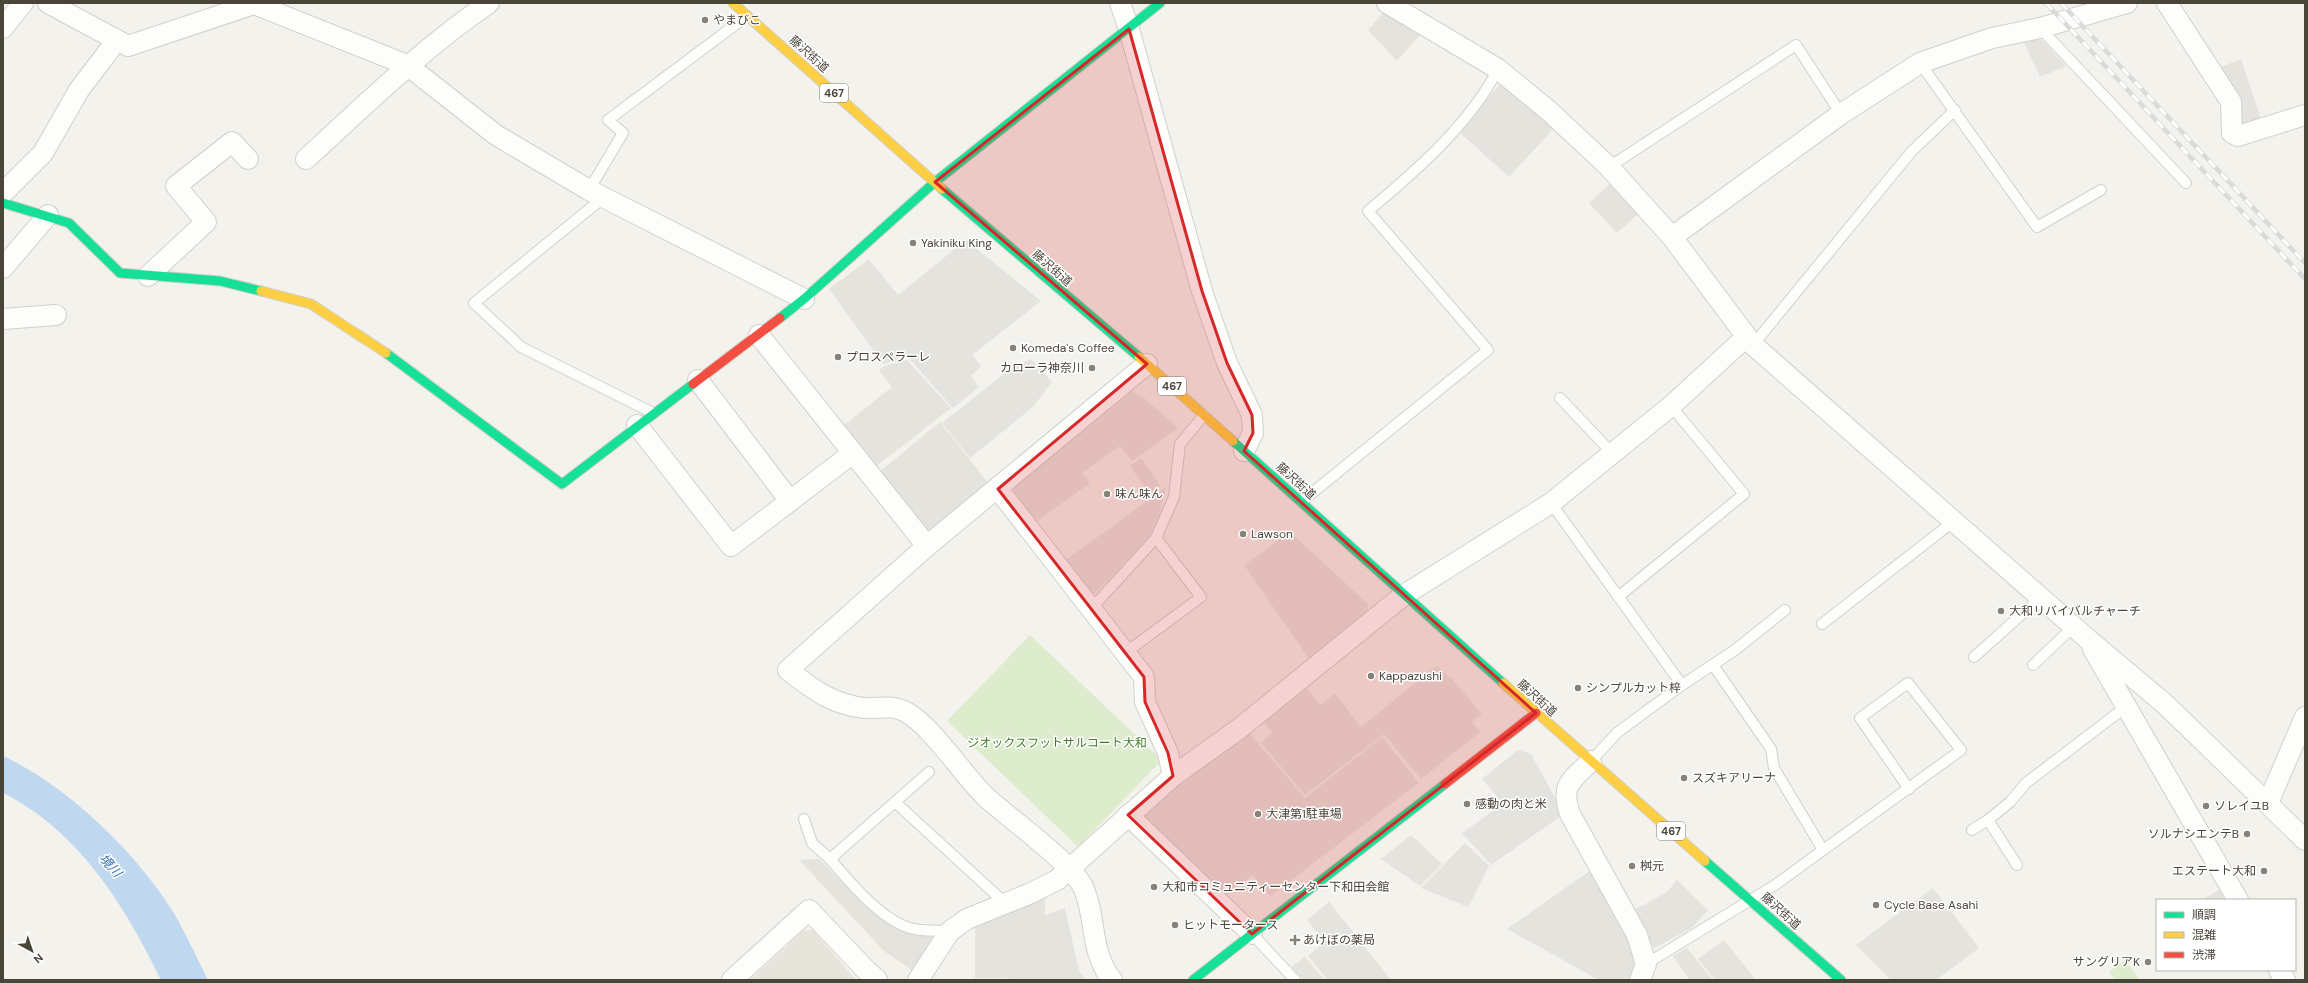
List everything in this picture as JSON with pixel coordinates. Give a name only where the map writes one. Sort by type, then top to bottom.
[{"type":"main road","name":"藤沢街道","points":[[733,3],[935,182],[1147,364],[1536,713],[1841,980]]},
{"type":"main road","points":[[3,204],[48,215],[69,223],[120,273],[220,281],[311,304],[400,363],[562,484],[653,413],[759,335],[804,299],[935,182],[1160,3]]},
{"type":"main road","points":[[1193,980],[1536,713]]},
{"type":"street","points":[[3,28],[23,3]]},
{"type":"street","points":[[48,3],[128,46],[255,3],[407,66],[496,135],[596,194],[804,299]]},
{"type":"street","points":[[306,159],[407,66],[459,23],[489,3]]},
{"type":"street","points":[[1120,3],[1129,29],[1202,291],[1228,363],[1252,415],[1253,433],[1244,451]]},
{"type":"street","points":[[1387,3],[1498,69],[1609,167],[1672,237],[1750,341],[2041,597],[2090,642],[2166,705],[2305,840]]},
{"type":"street","points":[[1672,237],[1841,114],[1920,63],[1992,38],[2040,28],[2127,3]]},
{"type":"street","points":[[2167,3],[2231,102],[2232,133],[2238,136],[2305,115]]},
{"type":"street","points":[[3,193],[43,153],[79,90],[117,40]]},
{"type":"street","points":[[148,276],[206,222],[176,186],[232,142],[248,159]]},
{"type":"street","points":[[3,268],[48,215]]},
{"type":"street","points":[[3,319],[56,315]]},
{"type":"street","points":[[759,335],[927,546]]},
{"type":"street","points":[[918,980],[950,931],[967,919],[1031,893],[1057,880],[1173,776],[1246,723],[1404,595],[1551,503],[1750,341]]},
{"type":"street","points":[[1112,980],[1105,970],[1096,951],[1084,888],[1069,869],[984,795],[921,724],[906,712],[886,706],[866,708],[850,706],[820,694],[788,670],[927,546],[998,489],[1147,364]]},
{"type":"street","points":[[698,380],[790,501]]},
{"type":"street","points":[[638,425],[731,546],[853,453]]},
{"type":"street","points":[[998,489],[1092,608],[1144,677],[1145,702],[1168,753],[1173,776]]},
{"type":"street","points":[[2090,642],[2106,674],[2127,706],[2237,899]]},
{"type":"street","points":[[2268,803],[2305,717]]},
{"type":"street","points":[[1591,761],[1568,786],[1564,798],[1570,814],[1637,934],[1643,972]]},
{"type":"street","points":[[1128,815],[1252,934]]},
{"type":"street","points":[[732,980],[809,910],[877,980]]},
{"type":"street","points":[[2280,971],[2284,980]]},
{"type":"lane","points":[[653,413],[520,347],[474,304],[596,194],[623,133],[608,120],[747,16]]},
{"type":"lane","points":[[2040,28],[2186,183]]},
{"type":"lane","points":[[1609,167],[1796,45],[1841,114]]},
{"type":"lane","points":[[1920,63],[2037,226],[2101,190]]},
{"type":"lane","points":[[1301,502],[1488,350],[1368,211],[1437,149],[1488,89],[1498,69]]},
{"type":"lane","points":[[1750,341],[1911,152],[1955,110]]},
{"type":"lane","points":[[1560,398],[1613,454]]},
{"type":"lane","points":[[1618,597],[1744,494],[1671,406]]},
{"type":"lane","points":[[1092,608],[1156,538],[1174,497],[1180,444],[1204,415]]},
{"type":"lane","points":[[1551,503],[1682,685]]},
{"type":"lane","points":[[1822,624],[1954,521]]},
{"type":"lane","points":[[1125,653],[1201,597],[1156,538]]},
{"type":"lane","points":[[1974,657],[2041,597]]},
{"type":"lane","points":[[1591,761],[1618,732],[1682,685],[1713,665],[1785,610]]},
{"type":"lane","points":[[2033,665],[2073,627]]},
{"type":"lane","points":[[1713,665],[1771,749],[1774,768],[1823,850]]},
{"type":"lane","points":[[1643,972],[1751,901],[1909,789],[1961,750],[1908,683],[1860,718],[1909,789]]},
{"type":"lane","points":[[1972,830],[1988,820],[2010,802],[2026,783],[2127,706]]},
{"type":"lane","points":[[830,859],[929,772]]},
{"type":"lane","points":[[896,802],[1005,903]]},
{"type":"lane","points":[[804,819],[812,843],[830,859],[868,900],[895,921],[910,928],[950,931]]},
{"type":"lane","points":[[1988,820],[2017,865]]},
{"type":"lane","points":[[1252,934],[1295,980]]},
{"type":"highlighted area","points":[[1129,29],[1202,291],[1227,363],[1252,415],[1253,433],[1244,451],[1536,713],[1252,934],[1128,815],[1173,776],[1168,753],[1145,702],[1144,677],[998,489],[1147,364],[935,182]]},
{"type":"shaded area","points":[[1385,11],[1422,33],[1397,61],[1368,30]]},
{"type":"shaded area","points":[[2035,37],[2044,42],[2066,66],[2040,77],[2023,40]]},
{"type":"shaded area","points":[[2241,59],[2262,122],[2243,129],[2216,69]]},
{"type":"shaded area","points":[[1505,79],[1556,126],[1509,177],[1458,131]]},
{"type":"shaded area","points":[[1612,182],[1639,213],[1617,233],[1589,203]]},
{"type":"shaded area","points":[[966,240],[1041,301],[972,355],[981,366],[971,376],[979,387],[953,408],[908,357],[883,364],[829,289],[869,259],[898,295]]},
{"type":"shaded area","points":[[1031,359],[1052,382],[1033,407],[970,458],[942,423],[1009,370]]},
{"type":"shaded area","points":[[907,360],[951,408],[874,468],[842,427],[892,387],[879,370],[884,366]]},
{"type":"shaded area","points":[[1132,391],[1143,397],[1178,428],[1132,461],[1120,446],[1082,473],[1090,483],[1036,522],[1014,496],[1013,491],[1017,484]]},
{"type":"shaded area","points":[[940,422],[989,484],[927,534],[878,473]]},
{"type":"shaded area","points":[[1141,458],[1160,485],[1149,493],[1130,466]]},
{"type":"shaded area","points":[[1166,487],[1159,517],[1149,537],[1092,597],[1066,560]]},
{"type":"shaded area","points":[[1290,532],[1368,604],[1368,613],[1310,660],[1244,565]]},
{"type":"shaded area","points":[[1436,666],[1452,679],[1482,714],[1472,722],[1480,732],[1421,779],[1384,734],[1305,795],[1261,743],[1272,733],[1263,721],[1306,687],[1320,705],[1335,693],[1361,727]]},
{"type":"shaded area","name":"大津第1駐車場","points":[[1245,728],[1305,798],[1382,737],[1419,783],[1270,896],[1252,875],[1224,898],[1138,818]]},
{"type":"shaded area","points":[[1518,750],[1531,754],[1564,814],[1491,865],[1462,833],[1503,804],[1482,779]]},
{"type":"shaded area","points":[[1411,835],[1442,864],[1420,886],[1381,859]]},
{"type":"shaded area","points":[[1465,843],[1489,866],[1468,907],[1421,888]]},
{"type":"shaded area","points":[[819,859],[863,902],[891,924],[910,933],[934,935],[913,971],[884,951],[799,860]]},
{"type":"shaded area","points":[[1591,870],[1637,956],[1631,980],[1599,980],[1507,929]]},
{"type":"shaded area","points":[[1677,880],[1708,910],[1692,928],[1654,948],[1632,911],[1666,893]]},
{"type":"shaded area","points":[[1933,888],[1979,948],[1936,980],[1891,980],[1856,945]]},
{"type":"shaded area","points":[[2222,888],[2228,899],[2204,899]]},
{"type":"shaded area","points":[[1045,894],[1045,915],[1065,908],[1079,971],[1086,980],[975,978],[975,925]]},
{"type":"shaded area","points":[[1329,902],[1391,980],[1328,980],[1308,956],[1324,942],[1307,920]]},
{"type":"shaded area","points":[[813,930],[856,980],[750,980],[803,931]]},
{"type":"shaded area","points":[[1724,940],[1756,980],[1715,980],[1698,959]]},
{"type":"shaded area","points":[[1687,948],[1713,980],[1690,980],[1673,956]]},
{"type":"shaded area","points":[[1305,957],[1325,980],[1304,980],[1291,967]]},
{"type":"green space","name":"ジオックスフットサルコート大和","points":[[1030,635],[1162,760],[1078,847],[947,721]]},
{"type":"green space","points":[[2125,960],[2140,980],[2115,980],[2109,972]]},
{"type":"water","name":"境川","points":[[3,756],[28,769],[76,803],[100,824],[121,846],[160,892],[175,915],[208,980],[161,980],[132,925],[97,873],[77,849],[30,809],[3,793]]},
{"type":"railway","points":[[2046,3],[2305,279]]},
{"type":"railway","points":[[2061,3],[2305,263]]},
{"type":"traffic: fast","points":[[780,318],[804,299],[935,182],[1160,3]]},
{"type":"traffic: fast","points":[[942,189],[1139,357]]},
{"type":"traffic: fast","points":[[3,203],[69,223],[120,273],[220,281],[261,291]]},
{"type":"traffic: fast","points":[[386,353],[562,484],[693,384]]},
{"type":"traffic: fast","points":[[1233,441],[1503,683]]},
{"type":"traffic: fast","points":[[1193,980],[1445,784]]},
{"type":"traffic: fast","points":[[1705,861],[1841,980]]},
{"type":"traffic: slow","points":[[733,3],[942,189]]},
{"type":"traffic: slow","points":[[261,291],[311,304],[386,353]]},
{"type":"traffic: slow","points":[[1139,357],[1233,441]]},
{"type":"traffic: slow","points":[[1503,683],[1705,861]]},
{"type":"traffic: jam","points":[[693,384],[780,318]]},
{"type":"traffic: jam","points":[[1445,784],[1536,713]]},
{"type":"place","name":"やまびこ","points":[[705,20]]},
{"type":"place","name":"Yakiniku King","points":[[913,243]]},
{"type":"place","name":"Komeda's Coffee","points":[[1013,348]]},
{"type":"place","name":"プロスぺラーレ","points":[[838,357]]},
{"type":"place","name":"カローラ神奈川","points":[[1092,368]]},
{"type":"place","name":"味ん味ん","points":[[1107,494]]},
{"type":"place","name":"Lawson","points":[[1243,534]]},
{"type":"place","name":"大和リバイバルチャーチ","points":[[2001,611]]},
{"type":"place","name":"Kappazushi","points":[[1371,676]]},
{"type":"place","name":"シンプルカット梓","points":[[1578,688]]},
{"type":"place","name":"スズキアリーナ","points":[[1684,778]]},
{"type":"place","name":"感動の肉と米","points":[[1467,804]]},
{"type":"place","name":"ソレイユB","points":[[2206,806]]},
{"type":"place","name":"大津第1駐車場","points":[[1258,814]]},
{"type":"place","name":"ソルナシエンテB","points":[[2247,834]]},
{"type":"place","name":"桝元","points":[[1632,866]]},
{"type":"place","name":"エステート大和","points":[[2264,871]]},
{"type":"place","name":"大和市コミュニティーセンター下和田会館","points":[[1154,887]]},
{"type":"place","name":"Cycle Base Asahi","points":[[1876,905]]},
{"type":"place","name":"ヒットモータース","points":[[1175,925]]},
{"type":"place","name":"あけぼの薬局","points":[[1295,940]]},
{"type":"place","name":"サングリアK","points":[[2148,962]]}]
